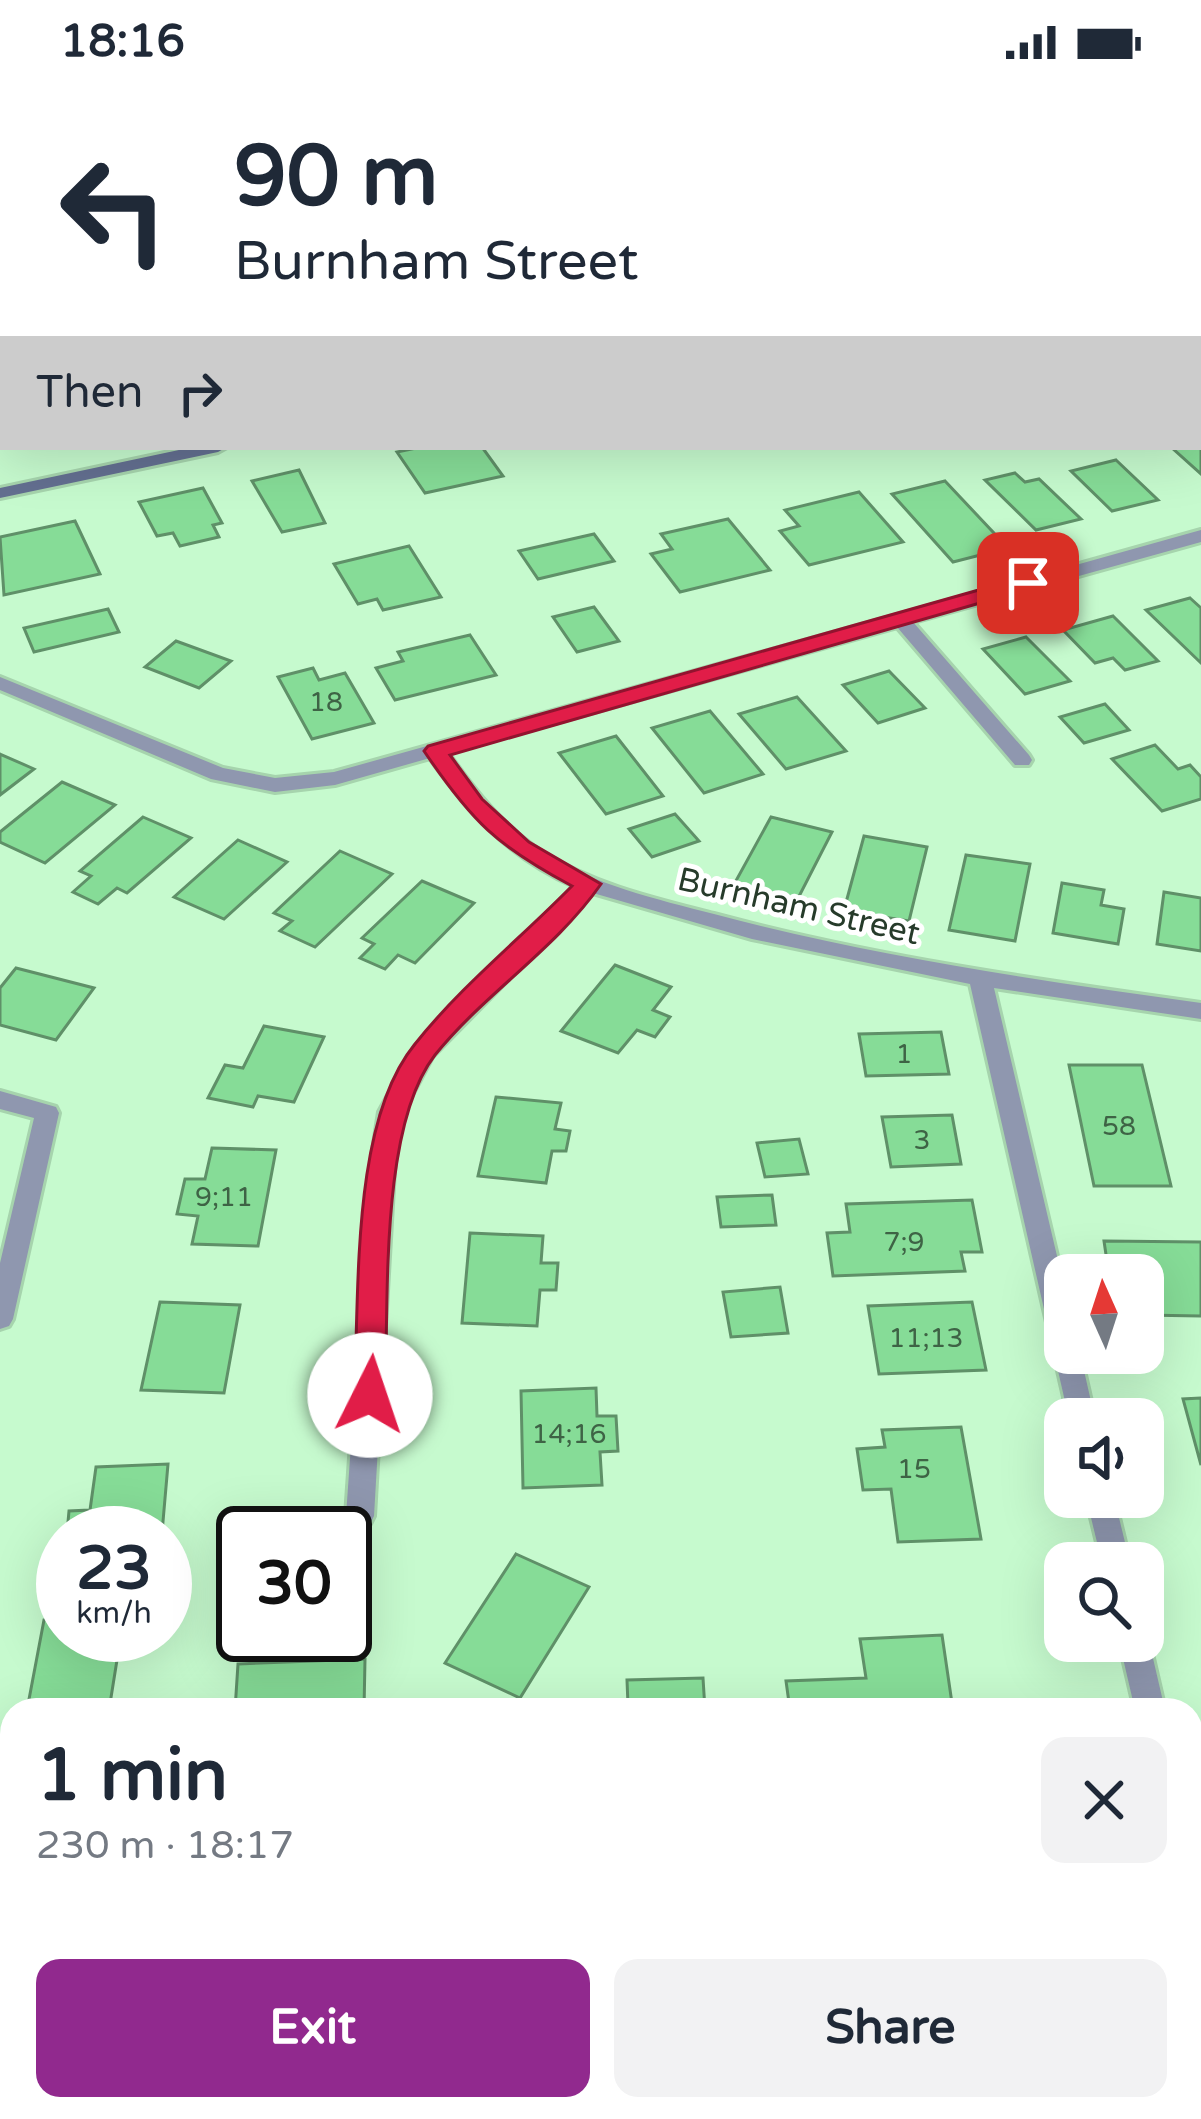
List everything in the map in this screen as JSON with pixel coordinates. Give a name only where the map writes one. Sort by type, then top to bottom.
[{"type":"street","points":[[0,493],[204,450]]},
{"type":"street","points":[[0,683],[218,774],[275,785],[335,778],[1201,536]]},
{"type":"street","points":[[899,618],[1022,760]]},
{"type":"street","name":"Burnham Street","points":[[436,751],[474,804],[520,848],[589,884],[756,934],[980,979],[1201,1011]]},
{"type":"street","points":[[361,1506],[382,1170],[391,1112],[423,1052],[589,884]]},
{"type":"street","points":[[980,979],[1044,1254]]},
{"type":"street","points":[[0,1100],[47,1113],[0,1319]]},
{"type":"street","points":[[1139,1662],[1147,1698]]},
{"type":"building","points":[[484,450],[503,476],[425,493],[397,452]]},
{"type":"building","points":[[1174,450],[1201,450],[1201,474]]},
{"type":"building","points":[[1116,460],[1158,500],[1112,511],[1071,471]]},
{"type":"building","points":[[299,470],[325,523],[282,532],[252,481]]},
{"type":"building","points":[[1015,473],[1025,482],[1039,479],[1081,519],[1036,530],[985,480]]},
{"type":"building","points":[[945,481],[1008,548],[953,562],[892,494]]},
{"type":"building","points":[[203,488],[222,523],[213,525],[219,537],[180,546],[173,533],[157,536],[139,502]]},
{"type":"building","points":[[859,492],[903,542],[809,565],[780,531],[799,526],[785,510]]},
{"type":"building","points":[[728,519],[770,570],[680,592],[651,554],[672,549],[661,534]]},
{"type":"building","points":[[75,521],[100,574],[4,595],[0,537]]},
{"type":"building","points":[[594,534],[614,561],[538,579],[519,551]]},
{"type":"building","points":[[409,546],[441,597],[383,610],[377,599],[358,604],[334,564]]},
{"type":"building","points":[[1190,598],[1201,608],[1201,663],[1146,610]]},
{"type":"building","points":[[594,607],[619,641],[577,652],[553,617]]},
{"type":"building","points":[[108,609],[119,632],[34,652],[24,628]]},
{"type":"building","points":[[1113,616],[1158,661],[1125,670],[1113,658],[1095,663],[1063,630]]},
{"type":"building","points":[[470,635],[496,675],[395,700],[376,668],[403,661],[398,652]]},
{"type":"building","points":[[1026,637],[1070,681],[1025,694],[983,649]]},
{"type":"building","points":[[176,641],[231,661],[199,688],[145,667]]},
{"type":"building","points":[[313,668],[319,680],[345,673],[374,723],[312,739],[278,677]]},
{"type":"building","points":[[889,671],[925,708],[878,723],[843,685]]},
{"type":"building","points":[[797,697],[846,751],[786,769],[739,714]]},
{"type":"building","points":[[1105,704],[1129,730],[1084,743],[1060,717]]},
{"type":"building","points":[[710,711],[763,774],[704,793],[652,728]]},
{"type":"building","points":[[616,736],[663,796],[606,814],[559,753]]},
{"type":"building","points":[[1155,745],[1178,769],[1190,765],[1201,777],[1201,799],[1162,811],[1112,759]]},
{"type":"building","points":[[0,754],[34,769],[0,795]]},
{"type":"building","points":[[62,782],[115,805],[45,863],[0,842],[0,832]]},
{"type":"building","points":[[675,814],[699,841],[652,857],[629,829]]},
{"type":"building","points":[[143,817],[191,838],[127,893],[117,888],[98,904],[73,892],[91,876],[80,871]]},
{"type":"building","points":[[771,817],[832,832],[791,912],[749,901],[753,894],[732,888]]},
{"type":"building","points":[[864,836],[927,847],[909,921],[883,917],[881,927],[841,921]]},
{"type":"building","points":[[238,840],[287,862],[224,919],[174,897]]},
{"type":"building","points":[[340,851],[392,874],[315,947],[280,931],[292,921],[274,913]]},
{"type":"building","points":[[966,855],[1030,864],[1015,941],[949,930]]},
{"type":"building","points":[[422,881],[474,903],[415,963],[398,955],[385,969],[360,958],[374,944],[362,938]]},
{"type":"building","points":[[1062,883],[1104,890],[1101,905],[1124,909],[1118,944],[1053,933]]},
{"type":"building","points":[[1164,892],[1201,898],[1201,951],[1157,944]]},
{"type":"building","points":[[615,965],[671,987],[653,1010],[670,1017],[655,1037],[637,1030],[618,1053],[561,1031]]},
{"type":"building","points":[[16,968],[94,988],[56,1040],[0,1025],[0,988]]},
{"type":"building","points":[[264,1026],[324,1037],[294,1102],[258,1096],[253,1107],[208,1098],[225,1065],[243,1068]]},
{"type":"building","points":[[941,1032],[949,1074],[866,1076],[859,1034]]},
{"type":"building","points":[[1069,1065],[1142,1065],[1171,1186],[1094,1186]]},
{"type":"building","points":[[496,1097],[561,1103],[555,1129],[570,1131],[566,1151],[552,1151],[546,1183],[478,1176]]},
{"type":"building","points":[[952,1115],[961,1164],[891,1167],[882,1117]]},
{"type":"building","points":[[799,1139],[808,1174],[765,1177],[757,1143]]},
{"type":"building","points":[[212,1148],[276,1150],[258,1246],[192,1244],[198,1216],[177,1214],[185,1179],[205,1179]]},
{"type":"building","points":[[772,1195],[776,1225],[721,1227],[717,1197]]},
{"type":"building","points":[[972,1200],[982,1252],[961,1252],[965,1271],[833,1276],[827,1233],[850,1232],[846,1204]]},
{"type":"building","points":[[470,1233],[543,1236],[541,1263],[558,1263],[556,1290],[540,1290],[537,1326],[462,1323]]},
{"type":"building","points":[[1104,1241],[1201,1242],[1201,1316],[1164,1315],[1164,1254],[1106,1254]]},
{"type":"building","points":[[780,1287],[788,1333],[731,1337],[723,1292]]},
{"type":"building","points":[[160,1302],[240,1305],[224,1393],[141,1390]]},
{"type":"building","points":[[972,1302],[986,1370],[879,1374],[868,1306]]},
{"type":"building","points":[[596,1388],[597,1416],[616,1416],[618,1451],[600,1452],[602,1485],[523,1488],[521,1391]]},
{"type":"building","points":[[1201,1398],[1201,1465],[1183,1399]]},
{"type":"building","points":[[961,1427],[981,1539],[898,1542],[891,1489],[863,1490],[857,1449],[885,1447],[882,1430]]},
{"type":"building","points":[[168,1464],[164,1506],[91,1506],[96,1467]]},
{"type":"building","points":[[516,1554],[589,1587],[520,1698],[445,1663]]},
{"type":"building","points":[[942,1635],[951,1698],[788,1698],[786,1681],[866,1678],[860,1639]]},
{"type":"building","points":[[36,1662],[117,1662],[111,1698],[29,1698]]},
{"type":"building","points":[[365,1662],[364,1698],[236,1698],[238,1664]]},
{"type":"building","points":[[703,1678],[704,1698],[628,1698],[627,1680]]},
{"type":"route","points":[[370,1395],[382,1170],[391,1112],[423,1052],[589,884],[520,848],[474,804],[436,751],[1028,583]]}]
